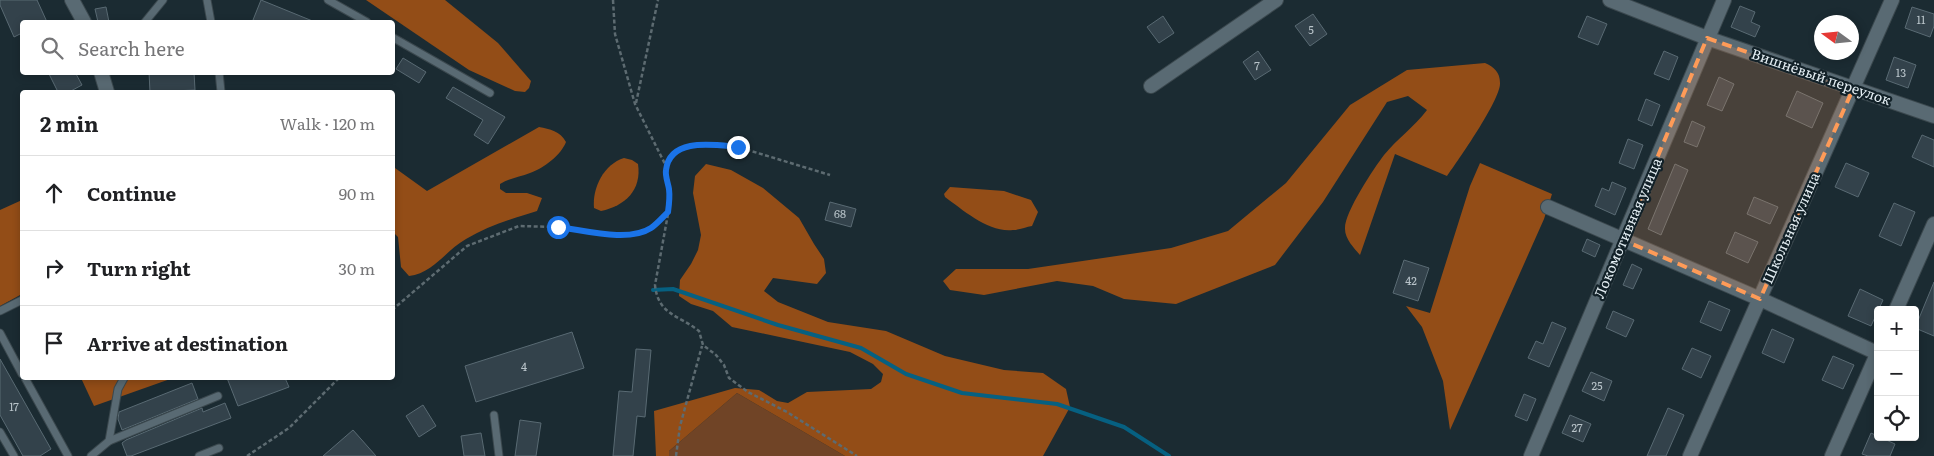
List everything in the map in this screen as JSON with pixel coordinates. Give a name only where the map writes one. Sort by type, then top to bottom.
[{"type":"street","points":[[72,0],[83,20]]},
{"type":"street","points":[[1151,86],[1276,0]]},
{"type":"street","name":"Вишнёвый переулок","points":[[1610,0],[1708,38],[1934,116]]},
{"type":"street","name":"Локомотивная улица","points":[[1531,456],[1724,0]]},
{"type":"street","name":"Школьная улица","points":[[1690,456],[1892,0]]},
{"type":"street","points":[[102,75],[106,90]]},
{"type":"street","points":[[1548,207],[1760,299],[1874,351]]},
{"type":"street","points":[[1898,306],[1934,224]]},
{"type":"street","points":[[1832,456],[1874,362]]},
{"type":"lane","points":[[147,20],[163,0]]},
{"type":"lane","points":[[208,0],[211,20]]},
{"type":"lane","points":[[328,0],[363,20]]},
{"type":"lane","points":[[395,39],[490,93]]},
{"type":"lane","points":[[219,75],[221,90]]},
{"type":"lane","points":[[0,311],[20,301]]},
{"type":"lane","points":[[0,333],[20,370]]},
{"type":"lane","points":[[25,380],[68,456]]},
{"type":"lane","points":[[110,441],[118,389],[123,380]]},
{"type":"lane","points":[[91,456],[110,441],[218,396]]},
{"type":"lane","points":[[494,415],[499,456]]},
{"type":"lane","points":[[0,432],[14,456]]},
{"type":"lane","points":[[199,456],[219,448]]},
{"type":"path","points":[[613,0],[615,34],[635,104],[667,167]]},
{"type":"path","points":[[635,104],[658,0]]},
{"type":"path","points":[[676,456],[680,426],[702,345],[699,330],[662,308],[656,296],[655,286],[668,212],[669,191],[666,172],[669,158],[676,150],[703,144],[738,147],[830,175]]},
{"type":"path","points":[[395,307],[467,246],[519,226],[558,227],[615,235],[635,235],[650,229],[668,212]]},
{"type":"path","points":[[702,345],[716,355],[724,365],[729,378],[742,388],[787,412],[857,456]]},
{"type":"path","points":[[247,456],[289,428],[338,380]]},
{"type":"highlighted area","points":[[1707,38],[1853,89],[1760,299],[1623,240]]},
{"type":"shaded area","points":[[366,0],[445,0],[498,43],[531,81],[529,88],[525,92],[515,91],[469,70]]},
{"type":"shaded area","points":[[1485,63],[1494,68],[1498,73],[1500,83],[1487,116],[1469,144],[1447,176],[1395,154],[1360,255],[1346,236],[1346,222],[1360,191],[1379,161],[1427,110],[1408,96],[1387,102],[1323,202],[1275,265],[1176,304],[1124,299],[1093,286],[1057,281],[984,295],[950,290],[943,281],[956,269],[1028,269],[1171,248],[1228,231],[1286,183],[1350,105],[1407,70]]},
{"type":"shaded area","points":[[539,127],[558,133],[566,142],[556,156],[541,168],[500,184],[500,189],[506,193],[527,193],[542,198],[537,211],[474,234],[433,266],[418,274],[409,276],[401,267],[398,237],[395,234],[395,168],[427,191]]},
{"type":"shaded area","points":[[624,158],[638,164],[639,173],[634,189],[624,201],[610,209],[601,211],[594,208],[597,185],[605,171]]},
{"type":"shaded area","points":[[1480,163],[1552,194],[1544,219],[1450,430],[1443,381],[1422,327],[1406,306],[1430,313],[1470,186]]},
{"type":"shaded area","points":[[706,164],[731,170],[763,188],[799,218],[824,259],[826,273],[817,284],[773,278],[764,291],[778,302],[828,322],[886,331],[945,356],[1004,370],[1043,373],[1066,389],[1070,407],[1043,456],[845,456],[737,393],[669,451],[669,456],[656,456],[654,411],[735,388],[759,390],[777,401],[788,403],[807,392],[871,389],[881,382],[883,374],[873,364],[850,352],[732,327],[713,311],[691,304],[679,296],[680,280],[698,250],[701,235],[693,193],[695,176]]},
{"type":"shaded area","points":[[950,187],[1004,191],[1031,200],[1038,212],[1032,226],[1018,230],[995,228],[977,220],[945,197],[944,194]]},
{"type":"shaded area","points":[[20,201],[20,295],[0,306],[0,210]]},
{"type":"shaded area","points":[[82,380],[167,380],[94,406]]},
{"type":"shaded area","points":[[737,393],[845,456],[669,456],[669,451]]},
{"type":"building","points":[[0,0],[37,0],[46,20],[20,20],[20,34],[14,37],[0,5]]},
{"type":"building","points":[[261,0],[310,20],[253,20]]},
{"type":"building","points":[[1740,6],[1755,12],[1751,22],[1760,26],[1755,37],[1731,27]]},
{"type":"building","points":[[106,7],[109,20],[98,20],[95,9]]},
{"type":"building","points":[[1912,7],[1934,14],[1934,26],[1930,37],[1905,28]]},
{"type":"building","points":[[1313,14],[1327,34],[1310,46],[1295,26]]},
{"type":"building","points":[[1163,16],[1174,33],[1159,43],[1147,27]]},
{"type":"building","points":[[1587,16],[1607,24],[1598,45],[1578,37]]},
{"type":"building","points":[[1258,51],[1271,70],[1255,80],[1243,62]]},
{"type":"building","points":[[1664,51],[1678,57],[1669,80],[1654,74]]},
{"type":"building","points":[[1894,57],[1916,65],[1908,88],[1886,80]]},
{"type":"building","points":[[403,58],[426,72],[419,83],[396,69]]},
{"type":"building","points":[[50,75],[77,75],[82,85],[73,90],[57,90]]},
{"type":"building","points":[[149,75],[194,75],[195,90],[150,90]]},
{"type":"building","points":[[1719,77],[1734,84],[1722,111],[1707,105]]},
{"type":"building","points":[[453,87],[505,117],[488,144],[474,135],[483,120],[446,98]]},
{"type":"building","points":[[1797,91],[1823,103],[1812,128],[1786,116]]},
{"type":"building","points":[[1646,99],[1660,105],[1652,126],[1638,120]]},
{"type":"building","points":[[1692,121],[1705,127],[1697,147],[1684,142]]},
{"type":"building","points":[[1922,135],[1934,140],[1934,167],[1912,157]]},
{"type":"building","points":[[1628,139],[1643,145],[1634,169],[1619,163]]},
{"type":"building","points":[[1846,163],[1869,173],[1858,197],[1835,187]]},
{"type":"building","points":[[1675,164],[1688,170],[1661,235],[1648,229]]},
{"type":"building","points":[[1612,182],[1626,188],[1615,215],[1595,206],[1602,188],[1609,191]]},
{"type":"building","points":[[1754,197],[1778,207],[1770,224],[1747,214]]},
{"type":"building","points":[[830,202],[856,209],[851,227],[825,220]]},
{"type":"building","points":[[1894,203],[1915,212],[1901,246],[1879,236]]},
{"type":"building","points":[[1735,232],[1758,242],[1748,263],[1726,253]]},
{"type":"building","points":[[1587,239],[1600,245],[1595,257],[1582,251]]},
{"type":"building","points":[[1404,260],[1429,268],[1418,301],[1393,293]]},
{"type":"building","points":[[1632,264],[1642,269],[1633,289],[1623,285]]},
{"type":"building","points":[[1934,282],[1934,336],[1919,330],[1919,318]]},
{"type":"building","points":[[1860,289],[1883,300],[1880,306],[1874,306],[1874,320],[1871,326],[1848,316]]},
{"type":"building","points":[[1709,301],[1730,310],[1721,331],[1700,322]]},
{"type":"building","points":[[1613,311],[1634,320],[1626,337],[1606,328]]},
{"type":"building","points":[[1552,322],[1566,328],[1549,367],[1528,358],[1536,341],[1543,344]]},
{"type":"building","points":[[1772,329],[1794,339],[1784,363],[1762,353]]},
{"type":"building","points":[[572,332],[584,368],[476,402],[465,366]]},
{"type":"building","points":[[1692,348],[1711,356],[1701,378],[1682,369]]},
{"type":"building","points":[[636,349],[651,350],[645,417],[637,416],[633,456],[613,456],[619,391],[632,392]]},
{"type":"building","points":[[1833,356],[1854,365],[1843,389],[1822,380]]},
{"type":"building","points":[[0,359],[51,449],[40,456],[23,456],[0,415]]},
{"type":"building","points":[[1591,372],[1612,381],[1604,401],[1582,391]]},
{"type":"building","points":[[228,380],[286,380],[289,387],[238,406]]},
{"type":"building","points":[[192,383],[198,399],[122,430],[118,419],[119,412]]},
{"type":"building","points":[[1524,394],[1536,399],[1527,421],[1515,416]]},
{"type":"building","points":[[225,403],[231,418],[127,456],[122,443],[126,440],[202,408],[203,412]]},
{"type":"building","points":[[423,405],[436,426],[419,437],[406,416]]},
{"type":"building","points":[[1668,408],[1684,415],[1666,456],[1647,456]]},
{"type":"building","points":[[1570,415],[1591,424],[1583,442],[1562,433]]},
{"type":"building","points":[[520,420],[541,423],[536,456],[515,456]]},
{"type":"building","points":[[353,430],[376,456],[323,456]]},
{"type":"building","points":[[481,433],[485,456],[464,456],[461,436]]},
{"type":"building","points":[[1871,433],[1874,434],[1874,441],[1888,441],[1895,444],[1890,456],[1868,456],[1862,454]]},
{"type":"waterway","points":[[653,290],[673,289],[778,325],[861,348],[906,374],[962,393],[1057,404],[1124,427],[1169,456]]},
{"type":"route","points":[[558,227],[615,235],[635,235],[650,229],[668,212],[669,191],[666,172],[669,158],[676,150],[703,144],[738,147]]}]
